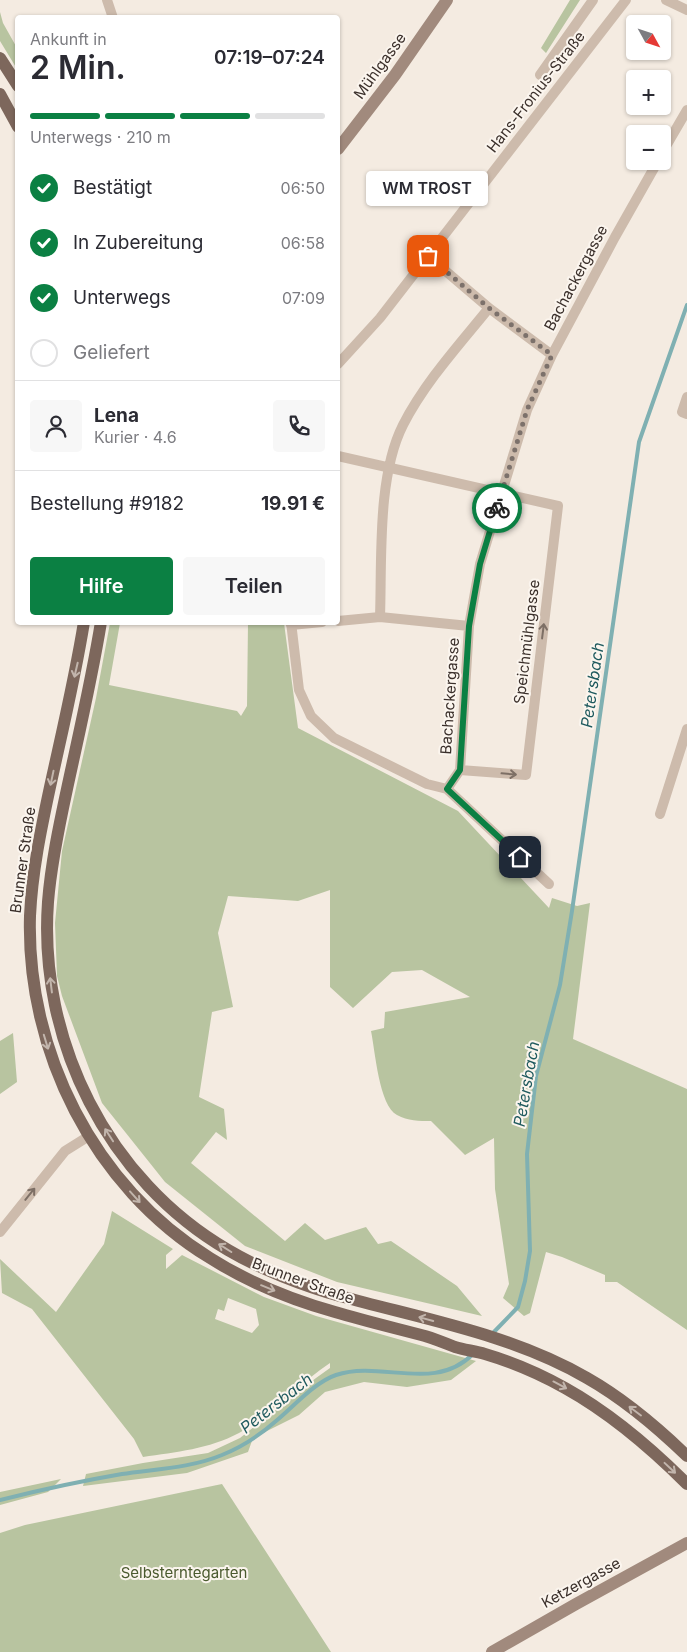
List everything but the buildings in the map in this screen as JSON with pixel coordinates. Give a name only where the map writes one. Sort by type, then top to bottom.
[{"type":"main road","name":"Mühlgasse","points":[[340,146],[395,75],[446,0]]},
{"type":"main road","points":[[0,58],[15,81]]},
{"type":"main road","points":[[0,94],[15,122]]},
{"type":"main road","name":"Brunner Straße","points":[[84,625],[79,657],[40,834],[30,916],[34,988],[41,1023],[64,1091],[89,1136],[115,1173],[138,1201],[173,1232],[221,1265],[264,1287],[305,1302],[334,1312],[487,1354],[550,1380],[578,1395],[624,1428],[659,1457],[687,1484]]},
{"type":"main road","name":"Brunner Straße","points":[[100,625],[58,834],[48,903],[47,939],[53,999],[64,1043],[84,1092],[112,1141],[146,1184],[198,1230],[227,1250],[259,1267],[336,1295],[500,1340],[552,1360],[597,1384],[654,1426],[687,1456]]},
{"type":"main road","name":"Ketzergasse","points":[[492,1652],[687,1543]]},
{"type":"street","points":[[107,0],[112,15]]},
{"type":"street","name":"Hans-Fronius-Straße","points":[[540,75],[593,0]]},
{"type":"street","name":"Hans-Fronius-Straße","points":[[340,362],[380,318],[626,0]]},
{"type":"street","points":[[666,0],[687,10]]},
{"type":"street","points":[[671,138],[687,110]]},
{"type":"street","name":"Bachackergasse","points":[[447,789],[460,770],[469,626],[480,564],[527,410],[552,355],[614,237],[653,170]]},
{"type":"street","points":[[428,256],[489,308],[552,355]]},
{"type":"street","points":[[380,617],[383,513],[388,468],[402,426],[423,391],[489,308]]},
{"type":"street","points":[[685,413],[687,397]]},
{"type":"street","points":[[340,456],[501,493]]},
{"type":"street","name":"Speichmühlgasse","points":[[460,770],[526,775],[558,506],[501,493]]},
{"type":"street","points":[[340,621],[380,617],[469,626]]},
{"type":"street","points":[[291,625],[299,690],[311,716],[334,738],[427,784],[447,789],[549,884]]},
{"type":"street","points":[[660,814],[687,729]]},
{"type":"street","points":[[0,1232],[65,1151],[89,1136]]},
{"type":"green space","points":[[570,0],[580,0],[546,53],[541,48]]},
{"type":"green space","points":[[0,12],[3,23],[15,44],[15,66],[0,41]]},
{"type":"green space","points":[[110,625],[120,625],[109,685],[237,711],[241,716],[247,706],[248,625],[284,625],[298,728],[458,811],[549,908],[552,898],[577,906],[590,903],[573,1039],[687,1089],[687,1330],[617,1282],[605,1282],[605,1275],[546,1252],[530,1313],[524,1316],[503,1298],[509,1284],[495,1189],[494,1138],[465,1155],[431,1121],[409,1120],[391,1110],[382,1089],[371,1031],[384,1028],[385,1012],[470,997],[422,970],[392,972],[353,1008],[330,987],[330,890],[298,901],[228,896],[218,933],[233,1007],[212,1012],[199,1097],[224,1109],[227,1140],[216,1132],[191,1163],[285,1241],[305,1223],[325,1240],[366,1227],[378,1244],[391,1241],[457,1286],[482,1316],[337,1282],[245,1246],[165,1182],[102,1103],[62,996],[57,976],[55,923],[62,851],[96,698]]},
{"type":"green space","points":[[13,1033],[17,1082],[0,1094],[0,1041]]},
{"type":"green space","points":[[112,1211],[173,1249],[166,1255],[166,1269],[182,1255],[264,1297],[316,1316],[476,1361],[451,1380],[407,1387],[364,1382],[325,1392],[299,1415],[253,1438],[248,1452],[187,1473],[83,1486],[86,1474],[208,1453],[240,1438],[330,1368],[330,1363],[263,1417],[239,1433],[216,1443],[192,1449],[143,1457],[134,1439],[32,1309],[2,1293],[0,1259],[56,1312],[104,1244]],"holes":[[[228,1298],[256,1309],[259,1325],[252,1333],[215,1319],[218,1309],[224,1311]]]},
{"type":"green space","points":[[61,1479],[48,1492],[0,1505],[0,1492]]},
{"type":"green space","name":"Selbsterntegarten","points":[[222,1484],[331,1652],[0,1652],[0,1533],[25,1525]]},
{"type":"waterway","name":"Petersbach","points":[[492,1334],[518,1307],[525,1281],[530,1251],[527,1154],[536,1076],[560,985],[639,442],[687,305]]},
{"type":"waterway","name":"Petersbach","points":[[0,1500],[122,1474],[198,1463],[222,1455],[257,1436],[312,1389],[328,1378],[353,1371],[407,1374],[442,1372],[458,1365],[473,1354]]},
{"type":"way so far","points":[[428,256],[489,308],[552,355],[527,410],[497,508]]},
{"type":"place","name":"WM TROST","points":[[428,256]]},
{"type":"route","points":[[497,508],[480,564],[469,626],[460,770],[447,789],[520,857]]}]
